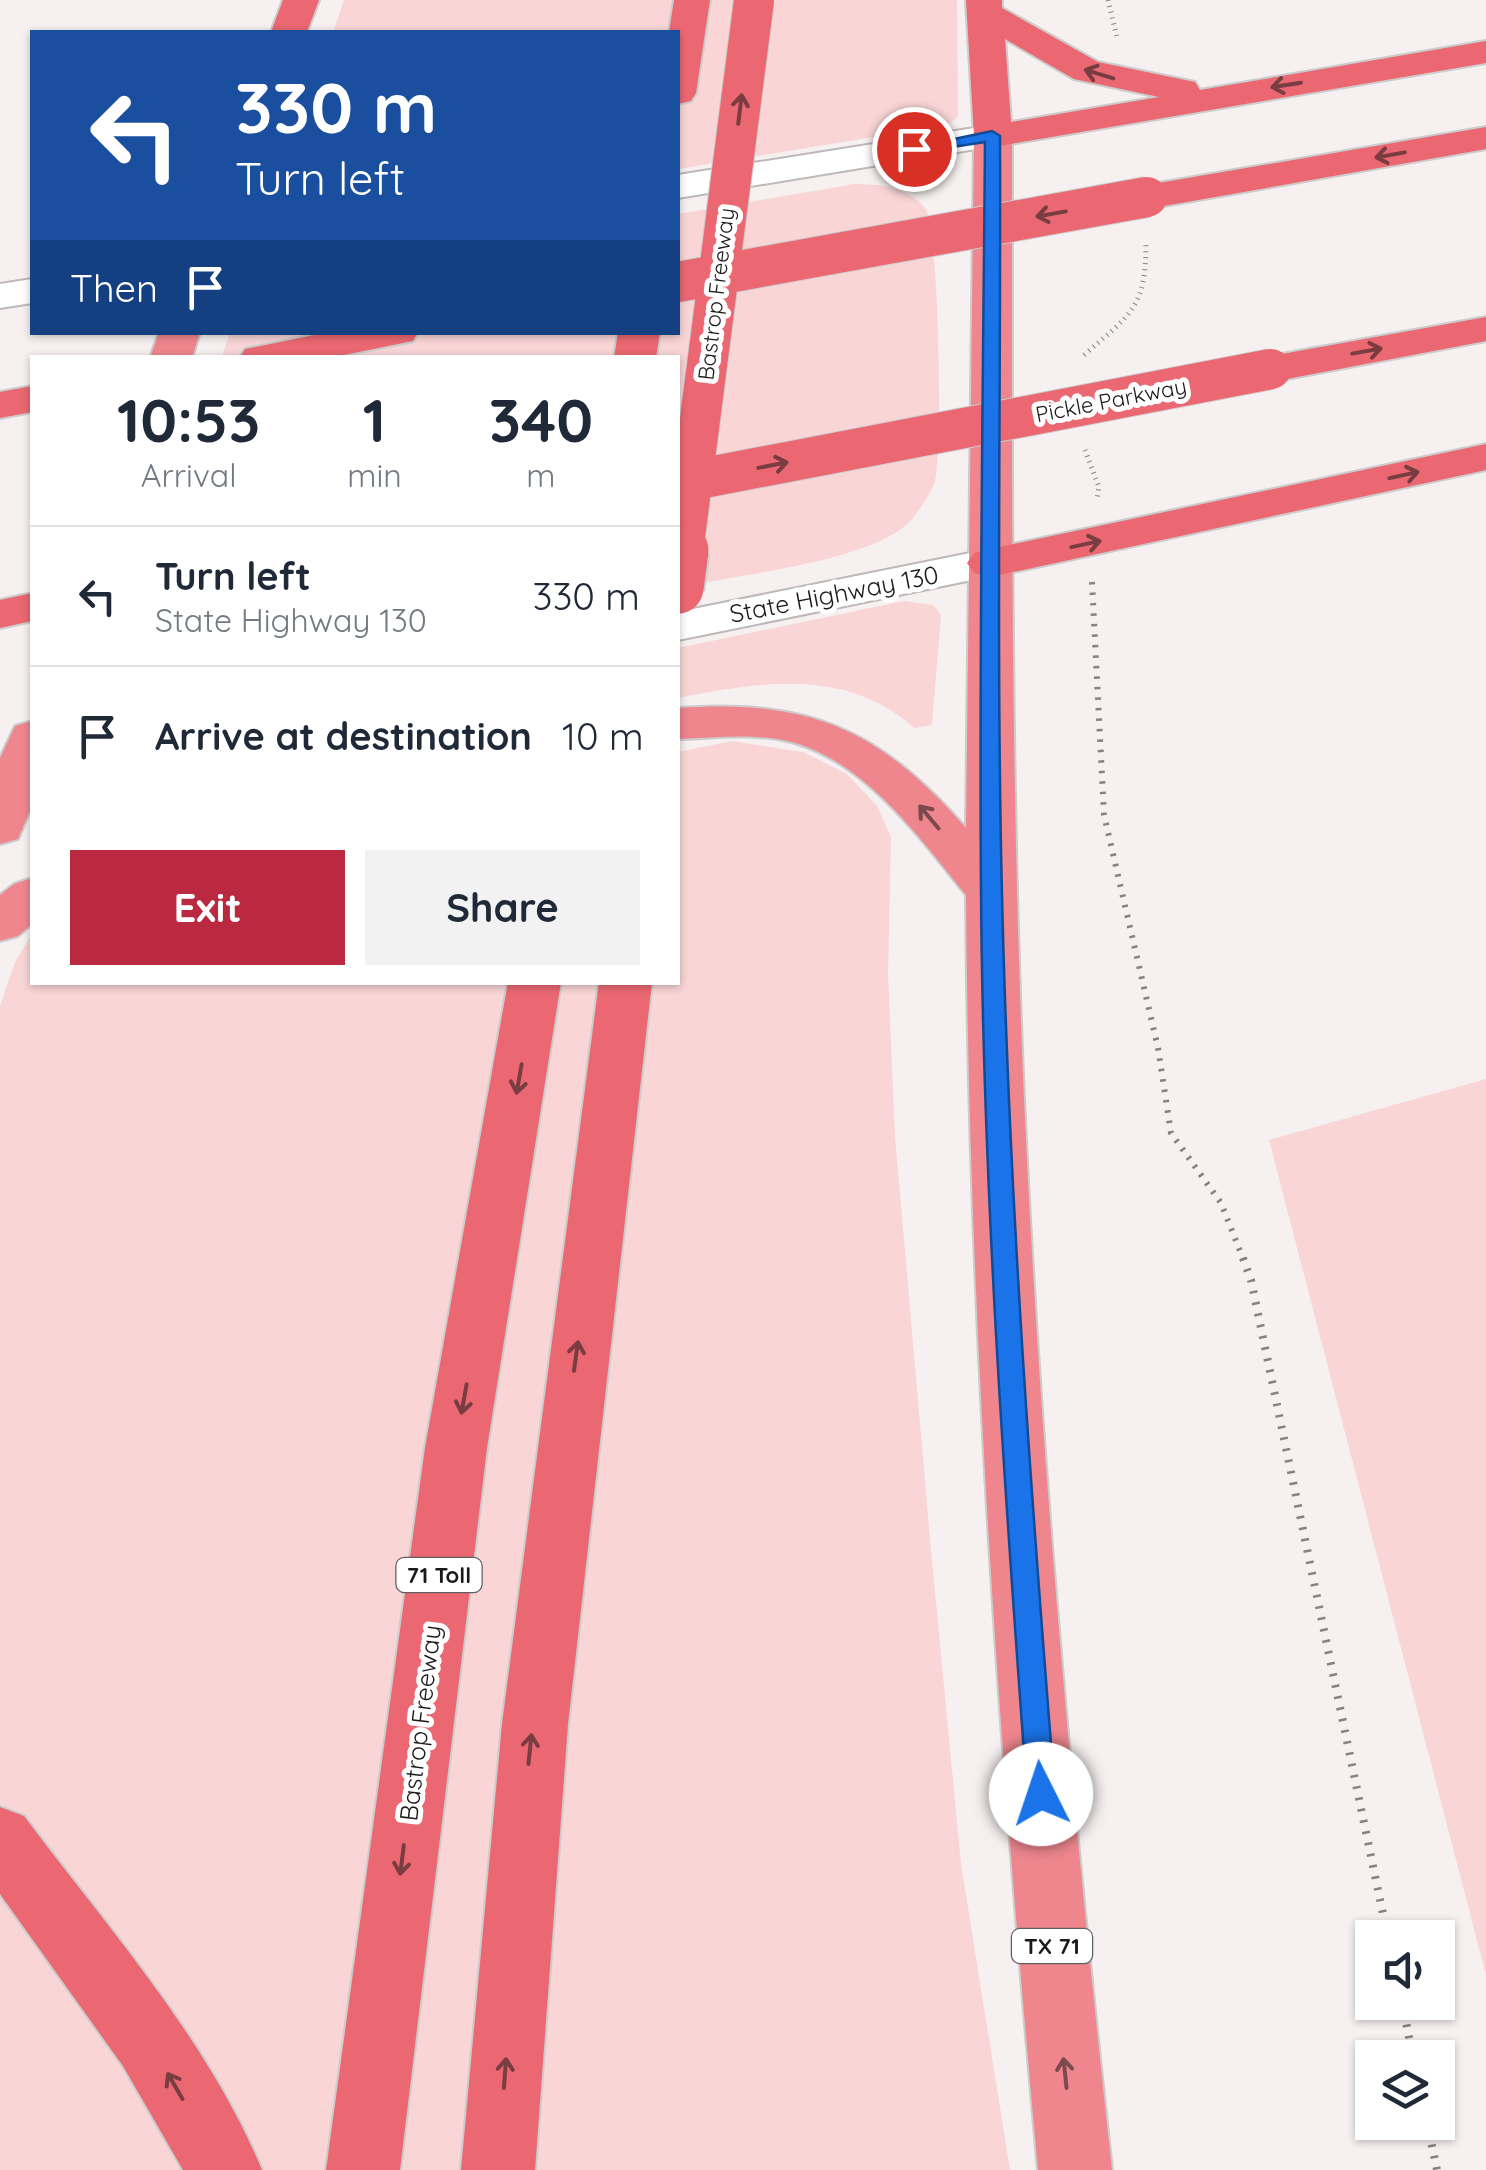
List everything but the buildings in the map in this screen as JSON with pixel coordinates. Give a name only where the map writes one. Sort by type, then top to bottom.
[{"type":"highway","points":[[290,30],[301,0]]},
{"type":"highway","points":[[680,80],[692,0]]},
{"type":"highway","name":"Bastrop Freeway","points":[[680,573],[754,0]]},
{"type":"highway","points":[[984,6],[1087,71],[1126,82],[1229,94]]},
{"type":"highway","name":"TX 71","points":[[984,6],[992,136],[992,892],[1012,1426],[1051,1942],[1075,2170]]},
{"type":"highway","points":[[992,136],[1486,52]]},
{"type":"highway","points":[[680,282],[1486,138]]},
{"type":"highway","name":"Pickle Parkway","points":[[680,483],[1486,329]]},
{"type":"highway","points":[[276,355],[382,335]]},
{"type":"highway","points":[[0,405],[30,399]]},
{"type":"highway","points":[[990,563],[1486,457]]},
{"type":"highway","points":[[0,614],[30,608]]},
{"type":"highway","points":[[680,724],[749,720],[799,728],[839,742],[877,764],[906,791],[992,892]]},
{"type":"highway","points":[[0,827],[23,752]]},
{"type":"highway","points":[[0,923],[30,898]]},
{"type":"highway","name":"Bastrop Freeway","points":[[363,2170],[456,1448],[534,985]]},
{"type":"highway","points":[[498,2170],[527,1777],[563,1455],[626,985]]},
{"type":"highway","points":[[0,1838],[149,2041],[224,2170]]},
{"type":"street","points":[[680,187],[992,136]]},
{"type":"street","points":[[0,296],[30,291]]},
{"type":"street","name":"State Highway 130","points":[[680,626],[990,563]]},
{"type":"path","points":[[1082,361],[1086,350],[1127,316],[1146,288],[1146,237]]},
{"type":"path","points":[[1081,435],[1099,487],[1095,514]]},
{"type":"path","points":[[1092,574],[1104,815],[1158,1048],[1171,1133],[1220,1202],[1251,1280],[1384,1920]]},
{"type":"path","points":[[1431,2140],[1437,2170]]},
{"type":"shaded area","points":[[344,0],[957,0],[958,117],[947,125],[680,169],[680,30],[334,30]]},
{"type":"shaded area","points":[[855,184],[902,191],[925,208],[934,255],[937,463],[935,481],[924,502],[911,520],[893,534],[802,565],[680,587],[680,355],[222,355],[229,335],[680,335],[680,214]]},
{"type":"shaded area","points":[[904,601],[933,605],[941,615],[932,725],[914,728],[860,695],[831,687],[771,684],[680,698],[680,648]]},
{"type":"shaded area","points":[[732,741],[803,752],[847,774],[877,806],[891,837],[888,974],[895,1136],[931,1550],[961,1864],[1010,2170],[0,2170],[0,1006],[15,962],[30,937],[30,985],[680,985],[680,752]]},
{"type":"shaded area","points":[[1486,1079],[1486,1975],[1269,1140]]},
{"type":"route","points":[[914,149],[992,136],[990,528],[996,1043],[1012,1426],[1041,1794]]}]
